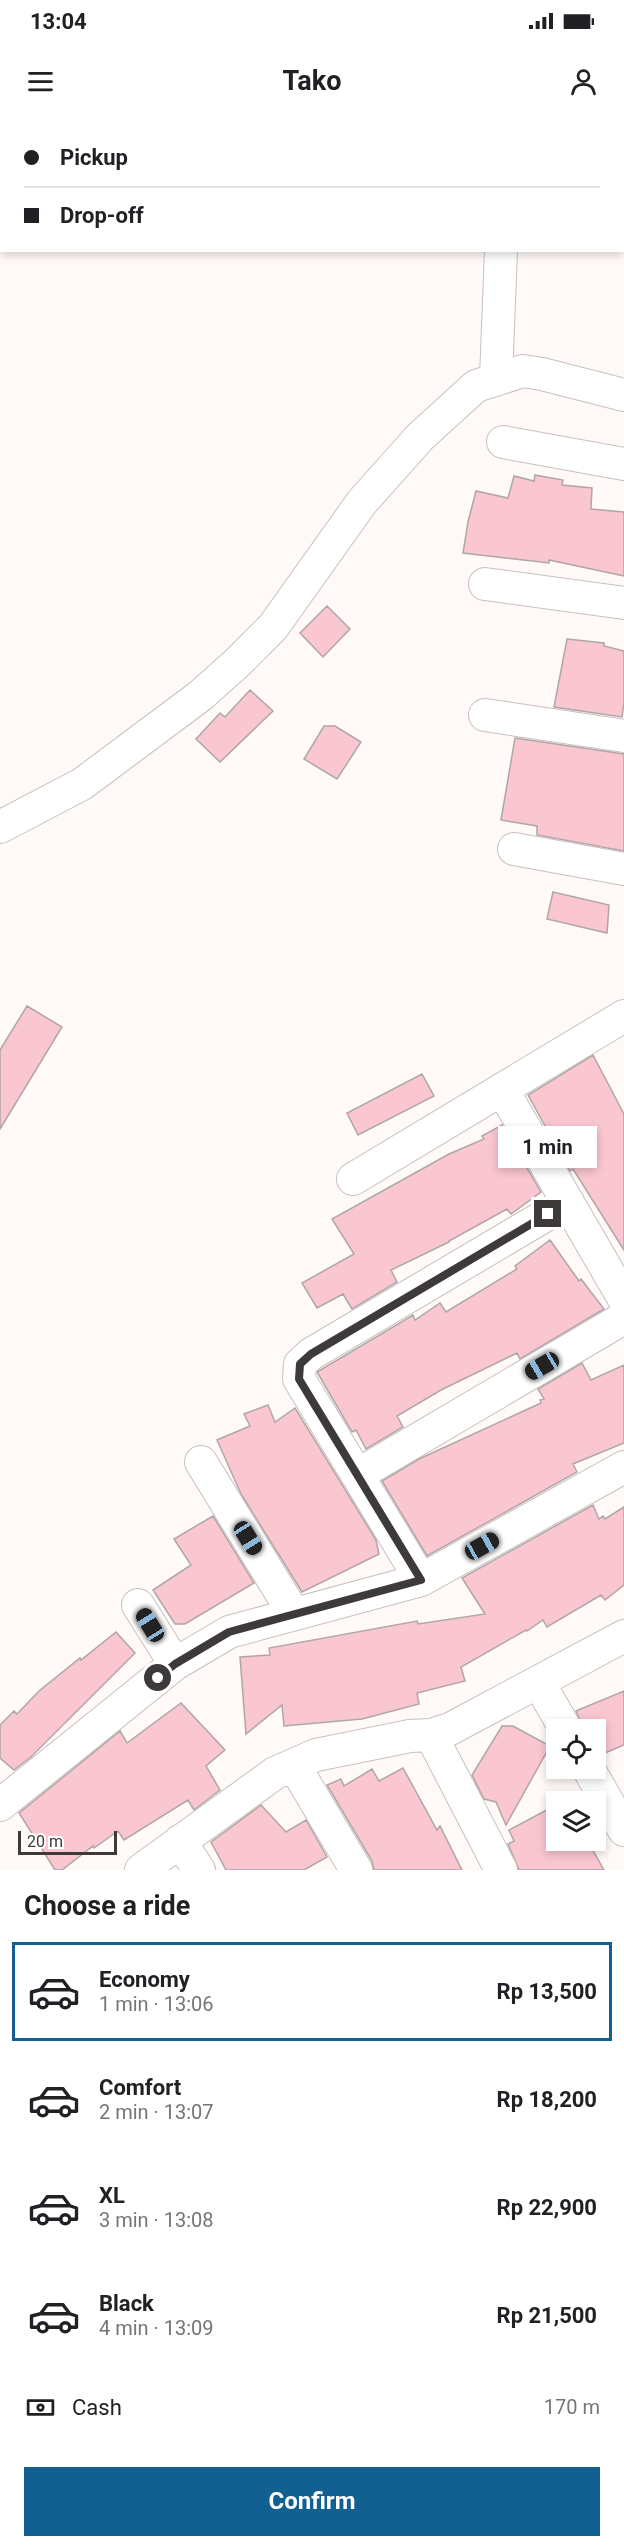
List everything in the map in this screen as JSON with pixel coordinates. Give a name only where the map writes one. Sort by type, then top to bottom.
[{"type":"street","points":[[496,378],[501,252]]},
{"type":"street","points":[[0,826],[82,784],[200,696],[237,663],[273,627],[362,502],[420,437],[476,386],[523,371],[624,394]]},
{"type":"street","points":[[503,442],[624,464]]},
{"type":"street","points":[[485,584],[624,603]]},
{"type":"street","points":[[485,715],[624,736]]},
{"type":"street","points":[[514,849],[624,869]]},
{"type":"street","points":[[352,1179],[623,1019]]},
{"type":"street","points":[[502,1089],[624,1299]]},
{"type":"street","points":[[421,1580],[299,1379],[300,1364],[311,1354],[568,1202]]},
{"type":"street","points":[[358,1474],[624,1318]]},
{"type":"street","points":[[201,1462],[294,1614]]},
{"type":"street","points":[[0,1805],[175,1664],[229,1632],[421,1580],[624,1467]]},
{"type":"street","points":[[138,1605],[175,1664]]},
{"type":"street","points":[[141,1870],[276,1773],[316,1755],[410,1736],[431,1735],[450,1729],[624,1636]]},
{"type":"street","points":[[539,1683],[560,1719]]},
{"type":"street","points":[[431,1735],[501,1870]]},
{"type":"street","points":[[294,1765],[356,1870]]},
{"type":"street","points":[[594,1779],[624,1830]]},
{"type":"street","points":[[180,1841],[200,1870]]},
{"type":"building","points":[[535,475],[563,480],[562,485],[592,488],[591,509],[624,512],[624,576],[549,560],[549,563],[463,553],[476,491],[508,498],[514,476],[534,481]]},
{"type":"building","points":[[327,606],[350,629],[323,657],[300,633]]},
{"type":"building","points":[[567,639],[604,643],[604,646],[624,651],[622,717],[554,707]]},
{"type":"building","points":[[250,690],[273,711],[220,762],[196,739],[220,713],[225,717]]},
{"type":"building","points":[[324,726],[335,726],[361,742],[337,779],[304,759]]},
{"type":"building","points":[[515,738],[624,754],[624,851],[537,835],[537,826],[501,820]]},
{"type":"building","points":[[553,892],[609,905],[607,933],[547,919]]},
{"type":"building","points":[[27,1006],[62,1027],[0,1129],[0,1050]]},
{"type":"building","points":[[593,1055],[624,1114],[624,1250],[573,1169],[570,1171],[528,1095]]},
{"type":"building","points":[[422,1074],[434,1096],[358,1135],[347,1113]]},
{"type":"building","points":[[502,1125],[541,1192],[511,1214],[507,1209],[449,1242],[391,1270],[397,1282],[352,1309],[343,1294],[317,1308],[302,1283],[354,1254],[332,1219],[449,1154],[484,1139],[482,1136]]},
{"type":"building","points":[[550,1240],[579,1281],[581,1279],[604,1309],[520,1359],[517,1353],[441,1390],[397,1416],[403,1427],[366,1449],[356,1430],[352,1432],[317,1372],[413,1315],[415,1320],[440,1303],[446,1312],[517,1269],[515,1266]]},
{"type":"building","points":[[582,1363],[591,1380],[624,1365],[624,1443],[573,1464],[577,1472],[427,1556],[382,1481],[419,1459],[541,1403],[540,1400],[544,1399],[538,1389]]},
{"type":"building","points":[[268,1405],[275,1422],[295,1408],[376,1540],[379,1554],[302,1592],[241,1494],[217,1440],[250,1426],[244,1414]]},
{"type":"building","points":[[593,1505],[599,1519],[603,1516],[605,1519],[624,1507],[624,1585],[605,1600],[601,1595],[547,1627],[543,1620],[461,1667],[465,1681],[417,1693],[419,1704],[362,1719],[284,1726],[282,1705],[246,1734],[240,1657],[270,1655],[269,1648],[417,1621],[418,1624],[485,1614],[462,1578]]},
{"type":"building","points":[[213,1516],[254,1583],[185,1624],[175,1624],[153,1590],[191,1565],[174,1539]]},
{"type":"building","points":[[116,1632],[135,1653],[31,1757],[14,1770],[0,1758],[0,1725],[14,1711],[17,1714],[39,1691],[80,1658],[81,1660]]},
{"type":"building","points":[[624,1691],[624,1745],[606,1753],[606,1719],[579,1719],[576,1711]]},
{"type":"building","points":[[181,1703],[225,1750],[206,1766],[220,1790],[194,1810],[188,1800],[124,1840],[118,1831],[94,1848],[93,1846],[62,1870],[55,1870],[19,1813],[120,1731],[127,1743]]},
{"type":"building","points":[[502,1726],[513,1726],[546,1744],[546,1753],[506,1825],[496,1802],[484,1799],[472,1775]]},
{"type":"building","points":[[403,1768],[437,1830],[440,1826],[462,1870],[374,1870],[372,1861],[327,1785],[341,1779],[344,1786],[372,1769],[379,1781]]},
{"type":"building","points":[[261,1805],[286,1832],[306,1820],[327,1857],[304,1870],[226,1870],[211,1842]]},
{"type":"building","points":[[546,1810],[546,1851],[593,1851],[604,1870],[519,1870],[508,1844],[514,1841],[509,1830]]},
{"type":"route","points":[[158,1678],[175,1664],[229,1632],[421,1580],[299,1379],[300,1364],[311,1354],[548,1214]]}]
